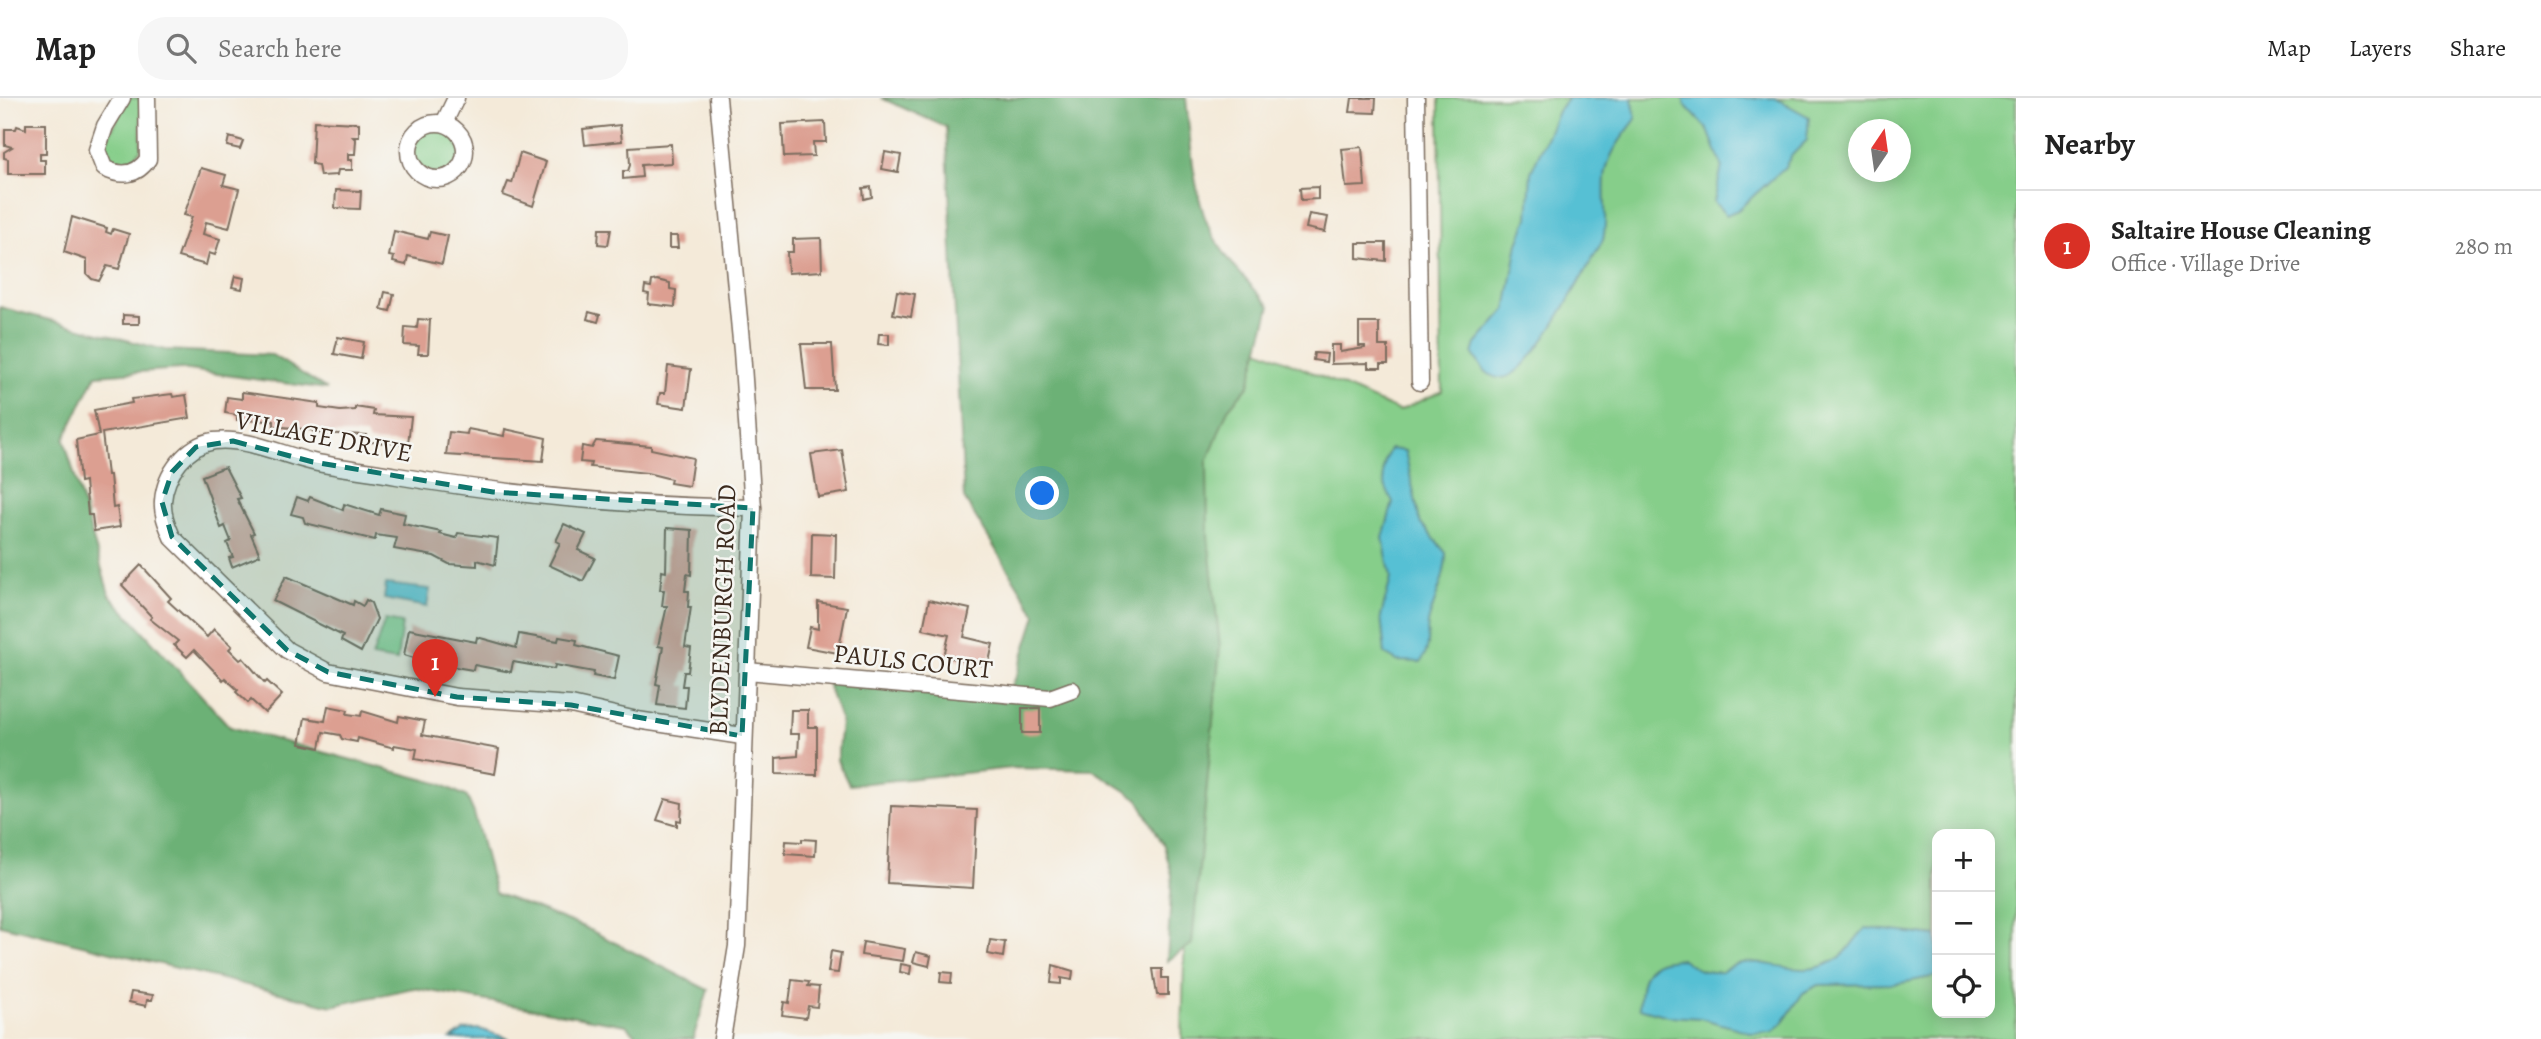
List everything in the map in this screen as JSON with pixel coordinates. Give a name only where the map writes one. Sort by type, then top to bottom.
[{"type":"street","points":[[122,98],[105,126],[97,150],[104,168],[120,174],[136,171],[148,159],[148,98]]},
{"type":"street","points":[[444,123],[456,98]]},
{"type":"street","name":"BLYDENBURGH ROAD","points":[[718,98],[742,351],[752,508],[747,671],[742,736],[737,946],[722,1039]]},
{"type":"street","points":[[1416,98],[1420,382]]},
{"type":"street","name":"VILLAGE DRIVE","points":[[742,736],[637,720],[571,705],[457,697],[328,672],[287,650],[172,537],[164,517],[162,502],[172,472],[195,447],[213,441],[233,441],[313,462],[493,492],[674,507],[752,508]]},
{"type":"street","name":"PAULS COURT","points":[[747,671],[1050,698],[1072,690]]},
{"type":"highlighted area","points":[[233,441],[313,462],[493,492],[753,508],[742,736],[571,705],[457,697],[328,672],[287,650],[172,537],[162,502],[172,472],[196,447]]},
{"type":"green space","points":[[128,98],[141,98],[141,149],[127,167],[108,163],[104,145]]},
{"type":"green space","points":[[881,98],[1186,98],[1194,172],[1209,228],[1241,275],[1270,306],[1249,385],[1228,409],[1207,462],[1208,537],[1220,647],[1192,944],[1167,961],[1172,875],[1164,846],[1138,799],[1093,770],[1013,768],[849,785],[837,760],[841,722],[827,682],[1004,702],[1017,675],[1036,615],[964,498],[946,127]]},
{"type":"green space","points":[[1439,98],[2016,98],[2016,1039],[1182,1039],[1200,365],[1259,349],[1399,411],[1442,391]]},
{"type":"green space","points":[[437,126],[454,133],[461,150],[454,167],[437,174],[420,167],[413,150],[420,133]]},
{"type":"green space","points":[[0,307],[165,350],[272,355],[327,389],[181,369],[96,375],[64,439],[109,594],[230,727],[441,784],[467,797],[474,813],[495,893],[584,927],[708,990],[693,1039],[640,1039],[626,1025],[413,988],[332,1006],[0,925]]},
{"type":"green space","points":[[385,620],[402,623],[397,661],[372,657]]},
{"type":"water","points":[[1568,98],[1632,98],[1636,119],[1616,147],[1606,170],[1603,240],[1561,313],[1535,351],[1511,375],[1499,378],[1488,374],[1473,354],[1476,344],[1506,310],[1518,243],[1528,218],[1531,172],[1559,109]]},
{"type":"water","points":[[1684,98],[1775,98],[1809,117],[1807,140],[1784,168],[1738,210],[1726,215],[1714,202],[1722,166],[1708,130],[1684,104]]},
{"type":"water","points":[[1390,449],[1405,451],[1420,522],[1446,553],[1442,579],[1428,626],[1427,648],[1421,662],[1397,661],[1385,654],[1381,616],[1391,578],[1383,538],[1393,502],[1384,482],[1383,469]]},
{"type":"water","points":[[386,584],[430,589],[427,607],[384,599]]},
{"type":"water","points":[[1866,928],[1932,935],[1932,977],[1896,984],[1818,985],[1803,993],[1782,1024],[1772,1032],[1753,1033],[1700,1018],[1668,1016],[1639,1008],[1647,970],[1660,962],[1682,959],[1710,972],[1722,972],[1733,965],[1745,963],[1810,969],[1838,958]]},
{"type":"water","points":[[479,1029],[510,1039],[451,1039],[464,1030]]},
{"type":"building","points":[[1352,98],[1376,98],[1375,113],[1350,112]]},
{"type":"building","points":[[314,121],[359,123],[359,137],[353,137],[356,140],[355,154],[348,154],[348,160],[352,160],[352,170],[338,170],[337,175],[320,176],[318,165],[312,164]]},
{"type":"building","points":[[825,122],[826,142],[813,142],[814,156],[784,157],[782,124]]},
{"type":"building","points":[[26,124],[46,124],[46,153],[40,153],[40,160],[45,160],[45,174],[8,174],[8,159],[4,158],[4,152],[12,147],[5,145],[5,129],[16,129],[17,126],[26,129]]},
{"type":"building","points":[[620,125],[622,141],[585,145],[583,129]]},
{"type":"building","points":[[229,137],[243,141],[240,149],[227,146]]},
{"type":"building","points":[[671,144],[672,163],[641,165],[642,177],[623,179],[623,171],[628,171],[630,165],[629,147]]},
{"type":"building","points":[[1362,147],[1365,186],[1346,187],[1342,149]]},
{"type":"building","points":[[885,152],[901,155],[898,172],[882,169]]},
{"type":"building","points":[[520,153],[546,162],[533,206],[503,195],[508,182],[512,183]]},
{"type":"building","points":[[201,168],[226,175],[223,185],[239,189],[229,228],[206,222],[203,234],[220,239],[215,255],[209,253],[206,265],[178,257],[192,217],[184,215]]},
{"type":"building","points":[[871,187],[872,197],[864,199],[863,188]]},
{"type":"building","points":[[1318,187],[1318,199],[1301,200],[1300,188]]},
{"type":"building","points":[[336,190],[361,191],[360,209],[335,208]]},
{"type":"building","points":[[1309,214],[1328,217],[1325,232],[1306,228]]},
{"type":"building","points":[[72,217],[107,228],[106,232],[111,234],[113,229],[129,234],[119,269],[107,266],[99,281],[92,279],[87,274],[87,260],[64,252]]},
{"type":"building","points":[[599,229],[611,229],[608,245],[598,244]]},
{"type":"building","points":[[394,231],[428,239],[430,232],[448,236],[442,264],[408,256],[406,265],[393,262],[394,257],[389,256]]},
{"type":"building","points":[[669,236],[677,236],[678,248],[669,248]]},
{"type":"building","points":[[821,238],[822,271],[788,273],[787,252],[793,252],[793,239]]},
{"type":"building","points":[[1357,243],[1386,243],[1386,261],[1357,258]]},
{"type":"building","points":[[235,276],[244,278],[242,289],[232,287]]},
{"type":"building","points":[[652,281],[670,283],[670,289],[676,290],[675,307],[648,304],[649,294],[644,293],[645,286],[651,287]]},
{"type":"building","points":[[897,291],[915,294],[911,317],[893,314]]},
{"type":"building","points":[[385,292],[394,294],[390,311],[381,309]]},
{"type":"building","points":[[589,312],[600,315],[598,322],[587,319]]},
{"type":"building","points":[[123,315],[139,316],[139,324],[123,324]]},
{"type":"building","points":[[418,319],[430,320],[428,354],[418,354],[419,346],[404,345],[405,327],[417,328]]},
{"type":"building","points":[[1359,323],[1379,323],[1379,346],[1388,346],[1388,364],[1381,364],[1381,368],[1368,368],[1368,363],[1331,364],[1331,345],[1340,345],[1340,352],[1365,348],[1359,346]]},
{"type":"building","points":[[879,334],[889,334],[889,345],[878,344]]},
{"type":"building","points":[[338,337],[364,342],[361,359],[334,354]]},
{"type":"building","points":[[801,344],[832,344],[835,390],[806,390]]},
{"type":"building","points":[[1314,353],[1327,354],[1326,362],[1313,360]]},
{"type":"building","points":[[668,366],[691,369],[686,408],[658,404],[660,393],[665,393]]},
{"type":"building","points":[[242,392],[319,403],[319,408],[340,411],[355,410],[355,407],[374,410],[373,415],[411,417],[408,444],[369,442],[366,435],[314,433],[312,430],[274,426],[274,421],[237,420],[237,415],[225,413],[227,397],[242,399]]},
{"type":"building","points":[[172,394],[173,397],[186,395],[190,418],[102,433],[113,508],[117,507],[120,527],[94,531],[92,515],[88,515],[85,481],[80,482],[76,440],[99,435],[94,410],[132,403],[131,399]]},
{"type":"building","points":[[468,429],[504,436],[505,429],[546,438],[543,461],[446,455],[449,432],[467,434]]},
{"type":"building","points":[[596,441],[651,446],[651,449],[693,458],[689,486],[670,483],[671,479],[647,473],[590,467],[591,463],[580,462],[582,446],[592,448]]},
{"type":"building","points":[[842,450],[849,492],[818,497],[811,454]]},
{"type":"building","points":[[225,467],[241,498],[237,499],[254,533],[251,534],[260,555],[232,567],[229,558],[233,557],[227,543],[231,541],[225,526],[221,528],[202,476]]},
{"type":"building","points":[[297,497],[308,501],[310,497],[343,510],[344,504],[379,515],[381,509],[405,514],[403,524],[456,538],[458,533],[498,538],[495,565],[477,560],[477,566],[449,564],[434,556],[394,549],[397,538],[376,535],[375,540],[305,523],[303,517],[291,514]]},
{"type":"building","points":[[564,524],[586,534],[578,550],[595,558],[583,581],[549,565],[560,543],[556,541]]},
{"type":"building","points":[[667,528],[692,530],[691,575],[687,574],[685,591],[689,591],[688,607],[691,607],[685,647],[691,648],[688,672],[684,672],[682,686],[687,686],[685,708],[657,705],[660,685],[656,684],[663,647],[658,646],[667,606],[662,606],[664,590],[660,590],[662,571],[666,572]]},
{"type":"building","points":[[812,533],[836,534],[835,579],[811,578]]},
{"type":"building","points":[[141,565],[171,598],[168,601],[207,637],[214,629],[232,646],[229,649],[240,660],[243,658],[265,683],[267,681],[282,695],[265,713],[251,700],[248,703],[236,692],[238,690],[225,678],[223,680],[194,650],[187,657],[174,645],[178,641],[150,619],[152,617],[122,585]]},
{"type":"building","points":[[286,576],[353,605],[354,601],[363,606],[366,600],[371,603],[377,619],[361,652],[341,641],[343,636],[273,601]]},
{"type":"building","points":[[929,600],[970,609],[964,637],[993,644],[988,666],[944,656],[949,635],[923,629]]},
{"type":"building","points":[[818,602],[847,607],[838,653],[806,647],[810,627],[818,629]]},
{"type":"building","points":[[409,629],[476,642],[477,637],[516,648],[519,634],[558,641],[559,637],[577,640],[576,645],[619,656],[614,680],[593,676],[594,672],[555,665],[554,669],[513,662],[511,672],[474,665],[473,670],[449,666],[450,661],[436,659],[435,664],[404,655]]},
{"type":"building","points":[[328,706],[348,710],[347,714],[361,716],[362,711],[398,722],[399,716],[425,721],[422,735],[499,749],[495,774],[415,759],[417,749],[394,745],[394,748],[358,738],[357,742],[323,732],[320,748],[300,744],[305,718],[325,721]]},
{"type":"building","points":[[1022,708],[1040,708],[1040,733],[1022,733]]},
{"type":"building","points":[[791,710],[808,710],[808,727],[817,727],[817,775],[776,774],[776,758],[798,756],[799,734],[790,734]]},
{"type":"building","points":[[665,799],[682,803],[681,821],[677,820],[677,826],[657,820]]},
{"type":"building","points":[[891,806],[977,810],[973,888],[887,883]]},
{"type":"building","points":[[802,839],[816,840],[815,856],[785,854],[786,841],[802,842]]},
{"type":"building","points":[[990,940],[1005,942],[1003,957],[988,954]]},
{"type":"building","points":[[863,942],[905,949],[903,961],[861,955]]},
{"type":"building","points":[[831,951],[841,953],[838,973],[828,972]]},
{"type":"building","points":[[916,952],[931,956],[929,966],[913,962]]},
{"type":"building","points":[[901,964],[911,966],[910,974],[900,972]]},
{"type":"building","points":[[1053,965],[1073,971],[1072,980],[1061,978],[1061,984],[1051,983]]},
{"type":"building","points":[[1153,969],[1162,969],[1162,978],[1168,978],[1168,995],[1157,995]]},
{"type":"building","points":[[941,972],[952,973],[951,983],[940,982]]},
{"type":"building","points":[[792,980],[809,982],[808,986],[819,987],[817,1007],[808,1006],[806,1018],[782,1015],[784,1002],[789,1003]]},
{"type":"building","points":[[131,992],[153,995],[152,1000],[147,1000],[146,1006],[129,1002]]},
{"type":"place","name":"Saltaire House Cleaning","points":[[435,697]]}]
